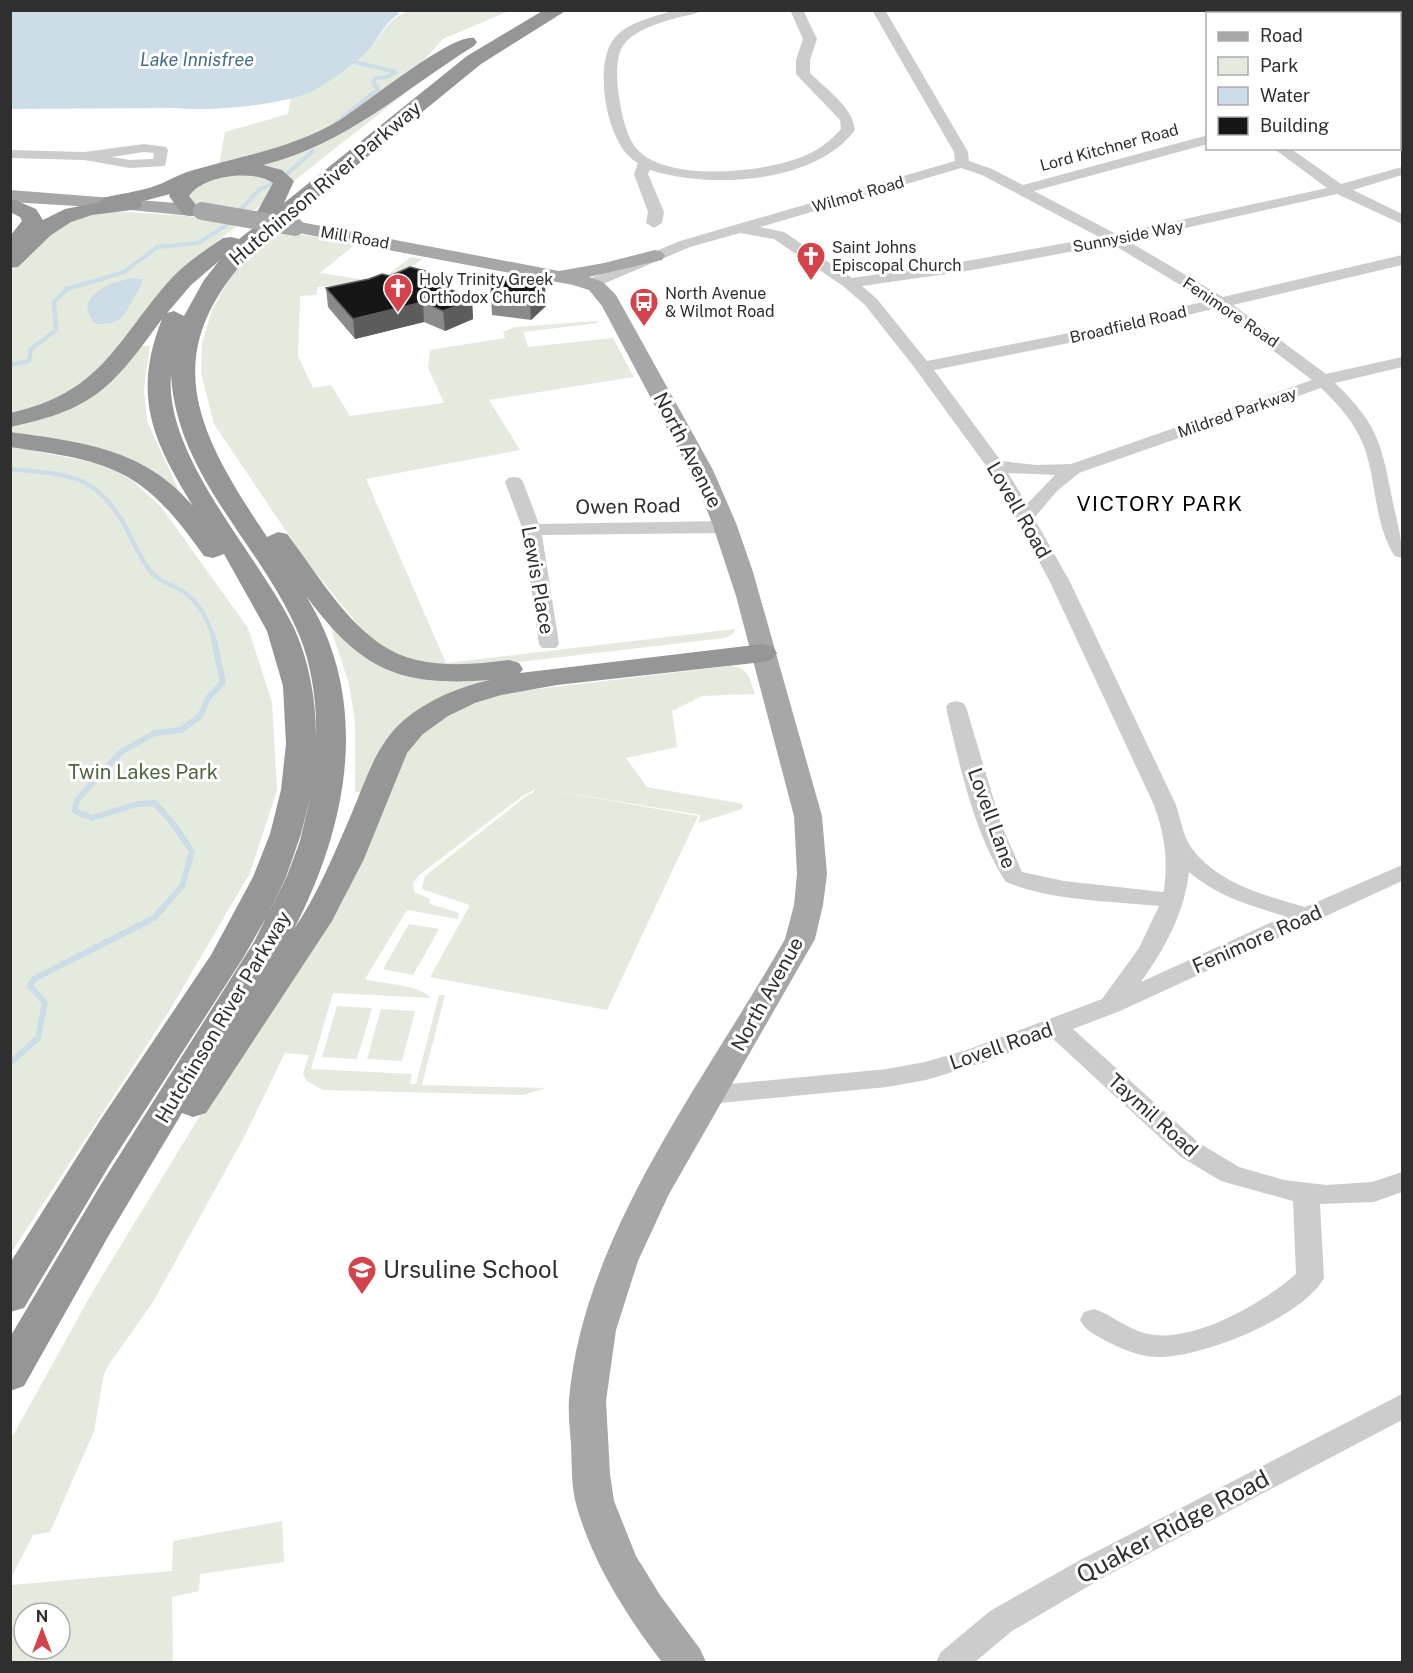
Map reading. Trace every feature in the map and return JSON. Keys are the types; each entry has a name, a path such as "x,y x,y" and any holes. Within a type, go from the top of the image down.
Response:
{"highway":[{"path":"110,202 157,192 195,176 282,153 317,140 347,124 446,55 533,10"},
{"name":"Hutchinson River Parkway","path":"10,1298 60,1212 238,935 279,858 294,810 301,745 299,702 292,663 271,612 178,457 165,426 160,402 160,359 174,317 197,279 231,242 468,53 542,10"},
{"name":"Hutchinson River Parkway","path":"10,1375 76,1254 274,938 306,872 327,800 331,775 331,730 327,688 318,646 297,605 222,484 191,424 182,382 183,355 189,328 200,304 217,278 242,248 264,229 455,74 494,46 558,10"},
{"path":"195,211 179,196 180,191 188,185 218,173 253,168 272,171 284,181 281,192 268,212"},
{"path":"10,204 29,213 33,221 30,229 10,248"},
{"path":"10,262 60,219 92,209 140,204"},
{"path":"10,420 63,406 96,387 119,362 186,277 231,242"},
{"path":"10,439 102,456 129,466 163,488 200,533 292,663"},
{"path":"222,484 276,537 358,639 378,654 410,667 447,673 480,673 762,647"},
{"path":"76,1254 162,1148 208,1085 302,943 348,859 387,763 399,741 408,732 432,713 448,704 499,687 762,647"}],"main road":[{"name":"Mill Road","path":"10,196 140,204 195,211 295,227 590,284"},
{"path":"557,276 604,269 655,256"},
{"path":"615,310 630,282 655,256"},
{"name":"North Avenue","path":"590,284 604,292 615,310 699,463 725,527 806,801 813,847 813,873 807,916 800,939 652,1193 607,1301 594,1346 587,1389 586,1427 596,1505 613,1549 639,1596 686,1662"}],"street":[{"path":"695,10 672,16 622,38 614,48 611,73 615,111 626,147 645,163 677,173 704,176 742,175 794,164 833,148 844,138 848,130 847,120 803,74 803,60 810,39 796,10"},
{"path":"878,10 961,152 962,163"},
{"name":"Lord Kitchner Road","path":"1021,190 1206,140"},
{"path":"1283,150 1339,189 1402,220"},
{"path":"10,154 84,156"},
{"path":"645,163 641,174 659,189"},
{"name":"Fenimore Road","path":"962,163 1021,190 1144,255 1223,303 1325,381 1354,412 1373,447 1386,521 1402,552"},
{"name":"Wilmot Road","path":"590,284 685,244 962,163"},
{"name":"Sunnyside Way","path":"849,283 986,263 1114,240 1237,214 1402,171"},
{"path":"659,189 704,176"},
{"path":"654,223 659,189"},
{"path":"779,235 781,224 788,214"},
{"name":"Lovell Road","path":"709,1095 851,1083 926,1071 976,1056 1111,1005 1156,943 1173,900 1178,873 1177,844 1165,805 1060,582 995,466 871,302 849,283 779,235 739,228"},
{"name":"Broadfield Road","path":"922,367 1079,336 1402,260"},
{"name":"Mildred Parkway","path":"995,466 1036,470 1074,469 1341,375 1402,362"},
{"name":"Mildred Parkway","path":"1025,517 1051,487 1074,469"},
{"name":"Lewis Place","path":"514,482 532,530 549,644"},
{"name":"Owen Road","path":"532,530 725,527"},
{"name":"Lovell Lane","path":"956,707 985,807 1006,867 1014,877 1050,885 1173,900"},
{"name":"Lovell Road","path":"1177,844 1199,869 1213,880 1250,898 1309,916"},
{"name":"Fenimore Road","path":"1111,1005 1402,872"},
{"name":"Taymil Road","path":"1056,1027 1190,1150 1203,1159 1245,1179 1284,1190 1350,1195 1374,1192 1402,1182"},
{"path":"1094,1320 1125,1338 1156,1346 1187,1343 1233,1327 1280,1303 1310,1278 1306,1193"},
{"name":"Quaker Ridge Road","path":"952,1662 1001,1621 1093,1568 1402,1406"}],"green space":[{"path":"411,10 509,11 443,39 420,65 325,133 219,165 225,132 288,114 291,98 330,81 348,69 371,48 394,19"},
{"path":"422,80 290,184 285,172 258,166"},
{"path":"243,171 276,177 273,193 252,213 197,205 187,201 187,190 200,182"},
{"path":"112,211 188,216 238,225 188,264 93,377 74,393 11,415 11,271 60,225 71,218"},
{"path":"270,230 357,243 320,273 374,281 381,280 411,257 423,259 388,281 317,287 317,295 300,296 298,356 313,388 331,385 350,416 444,403 428,368 430,350 505,338 503,332 515,327 596,321 599,323 523,332 528,347 613,338 634,377 489,400 520,450 366,479 446,663 735,629 733,634 725,638 494,665 451,667 421,663 392,654 364,632 306,561 214,424 201,373 202,343 212,310 232,274"},
{"path":"141,346 150,346 144,389 147,421 178,489 174,490 155,473 11,435 10,424 36,419"},
{"name":"Twin Lakes Park","path":"11,446 105,465 133,481 162,508 248,628 272,702 277,790 250,873 171,1008 11,1253"},
{"path":"329,623 349,640 453,680 540,672 462,691 362,792 355,792 355,722 349,684"},
{"path":"730,666 742,669 748,675 755,694 702,696 672,711 677,747 626,758 647,787 738,803 743,805 742,809 698,823 701,815 537,788 698,816 607,1010 430,977 470,905 422,889 425,876 529,794 532,794 535,789 419,875 413,883 414,892 430,899 430,904 459,913 458,919 407,910 365,979 419,990 431,998 333,993 311,1069 412,1074 410,1084 416,1084 439,995 445,995 422,1085 546,1088 523,1095 323,1090 307,1081 303,1074 309,1055 285,1053 244,1137 153,1302 104,1374 94,1431 50,1532 33,1535 11,1578 11,1439 93,1291 198,1119 341,905 377,825 406,752 428,727 459,709 504,693"},
{"path":"409,924 439,929 413,975 383,969"},
{"path":"337,1006 372,1008 357,1059 322,1057"},
{"path":"381,1009 415,1011 402,1061 367,1059"},
{"path":"282,1521 284,1562 200,1574 199,1591 172,1597 173,1662 11,1662 11,1585 172,1571 173,1541"}],"water":[{"name":"Lake Innisfree","path":"398,10 399,14 393,18 369,50 352,65 315,90 286,100 206,109 11,109 11,11"},
{"path":"133,278 143,279 123,316 111,323 96,324 89,314 88,306 91,298 105,287"}],"building":[{"path":"410,267 425,271 446,293 452,290 472,300 443,311 423,302 353,319 326,288 382,274 390,276"},
{"path":"498,276 531,279 545,287 530,300 491,295 492,281"}],"waterway":[{"path":"335,124 378,89 373,82 376,78 387,77 396,72 355,62"},
{"path":"287,174 313,151"},
{"path":"85,284 124,272 157,247 199,243 225,226 260,189 277,182"},
{"path":"10,365 29,361 31,349 56,330 54,302 67,289 90,282"},
{"path":"10,469 64,475 90,486 102,495 114,508 153,574 184,592 201,610 215,642"},
{"path":"10,1063 38,1038 45,1003 30,986 34,979 154,918 182,886 192,852 175,826 155,803 137,804 92,818 75,811 77,800 121,752 155,733 181,730 200,716 209,697 223,682 214,641"}],"place":[{"name":"Saint Johns Episcopal Church","path":"811,282"},
{"name":"Holy Trinity Greek Orthodox Church","path":"398,314"},
{"name":"North Avenue & Wilmot Road","path":"644,328"},
{"name":"Ursuline School","path":"362,1296"}],"district":[{"name":"VICTORY PARK","path":"1160,504"}]}
